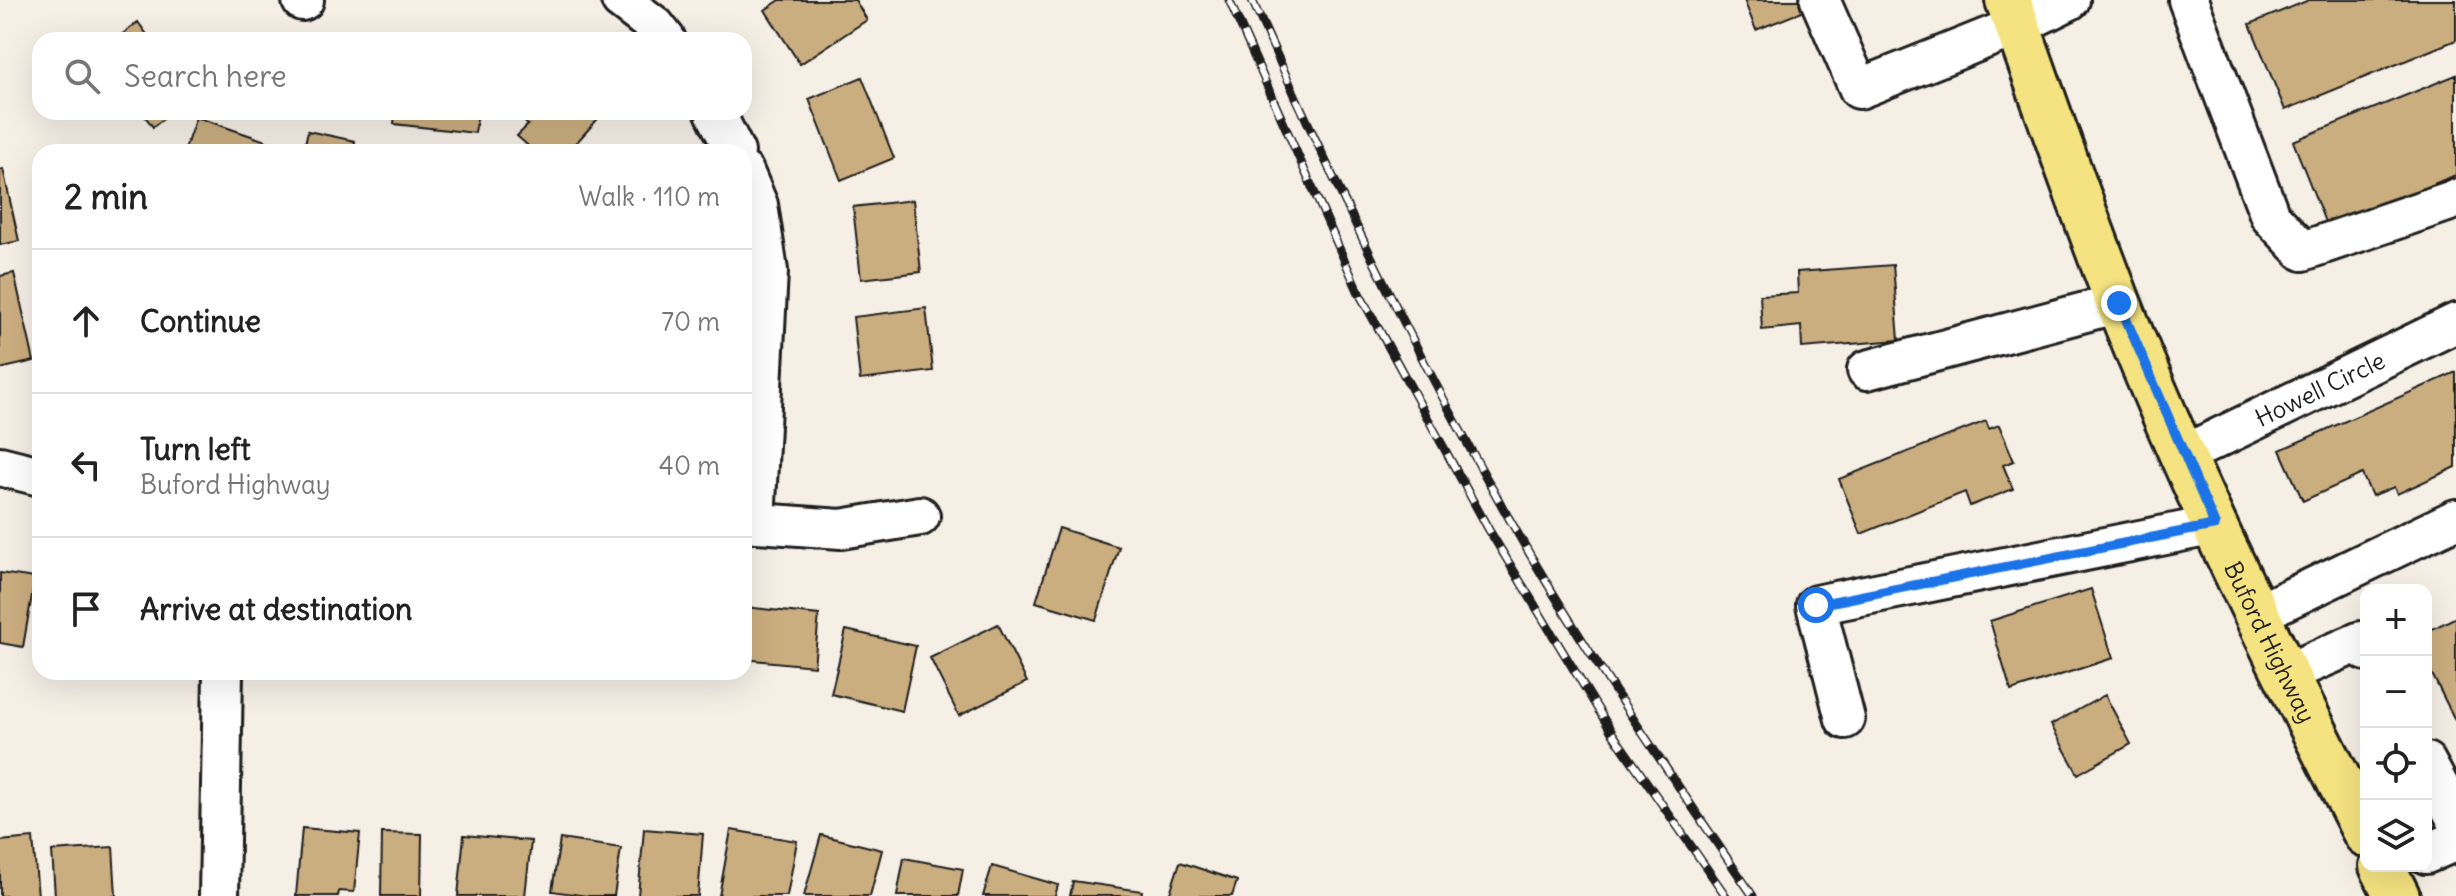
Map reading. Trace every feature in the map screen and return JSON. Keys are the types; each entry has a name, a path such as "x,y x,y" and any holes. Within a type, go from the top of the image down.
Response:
{"main road":[{"name":"Buford Highway","path":"2012,13 2119,303 2183,455 2255,615 2360,817"}],"street":[{"path":"621,0 660,32"},
{"path":"1820,0 1859,89 2012,13 2070,0"},
{"path":"2188,0 2270,216 2303,251 2456,200"},
{"path":"719,120 731,144"},
{"path":"752,191 758,205 768,271 752,494"},
{"path":"1867,370 2119,303"},
{"name":"Howell Circle","path":"2183,455 2456,323"},
{"path":"0,466 32,474"},
{"path":"752,522 841,529 920,516"},
{"path":"2255,615 2456,519"},
{"path":"1845,719 1816,605 2215,525"},
{"path":"2285,674 2360,641"},
{"path":"219,896 223,680"},
{"path":"2432,773 2456,818"},
{"path":"2432,851 2456,841"}],"building":[{"path":"780,0 855,0 867,20 800,64 765,10"},
{"path":"1744,0 1806,0 1809,9 1756,30"},
{"path":"2309,0 2456,0 2456,40 2285,110 2250,24"},
{"path":"138,22 145,32 125,32"},
{"path":"2456,75 2456,175 2327,227 2293,141"},
{"path":"862,77 894,158 841,180 809,99"},
{"path":"148,120 162,120 153,127"},
{"path":"195,120 205,120 266,141 265,144 187,144"},
{"path":"394,120 477,120 475,133 394,124"},
{"path":"523,120 597,120 575,144 526,144 517,136 528,125"},
{"path":"308,131 355,141 354,144 305,144"},
{"path":"3,169 19,241 0,245 0,170"},
{"path":"913,200 921,272 861,279 853,207"},
{"path":"1893,265 1899,340 1802,348 1801,326 1762,330 1760,295 1798,293 1797,272"},
{"path":"14,273 32,361 0,369 0,276"},
{"path":"926,308 933,371 860,380 853,317"},
{"path":"2456,372 2456,467 2397,494 2394,487 2372,496 2362,474 2303,501 2280,450"},
{"path":"1986,421 1989,429 1999,425 2014,461 2003,465 2013,489 1970,506 1965,492 1861,534 1839,479"},
{"path":"1059,528 1119,547 1096,620 1036,602"},
{"path":"0,573 32,578 23,647 0,643"},
{"path":"2091,589 2113,658 2011,691 1990,621"},
{"path":"752,608 819,615 814,666 752,660"},
{"path":"2456,617 2456,722 2432,674 2432,629"},
{"path":"998,624 1027,682 959,716 930,658"},
{"path":"846,630 916,646 902,711 831,694"},
{"path":"2105,695 2131,744 2078,774 2051,725"},
{"path":"302,828 360,833 354,892 339,891 338,896 296,896"},
{"path":"644,829 703,834 698,896 638,896"},
{"path":"731,830 797,841 787,896 719,896"},
{"path":"382,833 422,834 421,896 381,896"},
{"path":"464,835 531,841 525,896 458,896"},
{"path":"821,835 882,850 870,896 804,896"},
{"path":"33,838 38,896 0,896 0,841"},
{"path":"560,839 621,848 614,896 552,891"},
{"path":"113,847 116,896 55,896 52,851"},
{"path":"904,858 963,869 958,896 897,896"},
{"path":"1180,862 1237,881 1232,896 1169,896"},
{"path":"992,866 1058,885 1055,896 983,896"},
{"path":"1073,881 1142,891 1141,896 1070,896"}],"railway":[{"path":"1229,0 1359,293 1489,530 1613,734 1726,896"},
{"path":"1252,0 1375,263 1475,457 1597,664 1753,896"}],"route":[{"path":"1816,605 2215,525 2119,303"}]}
